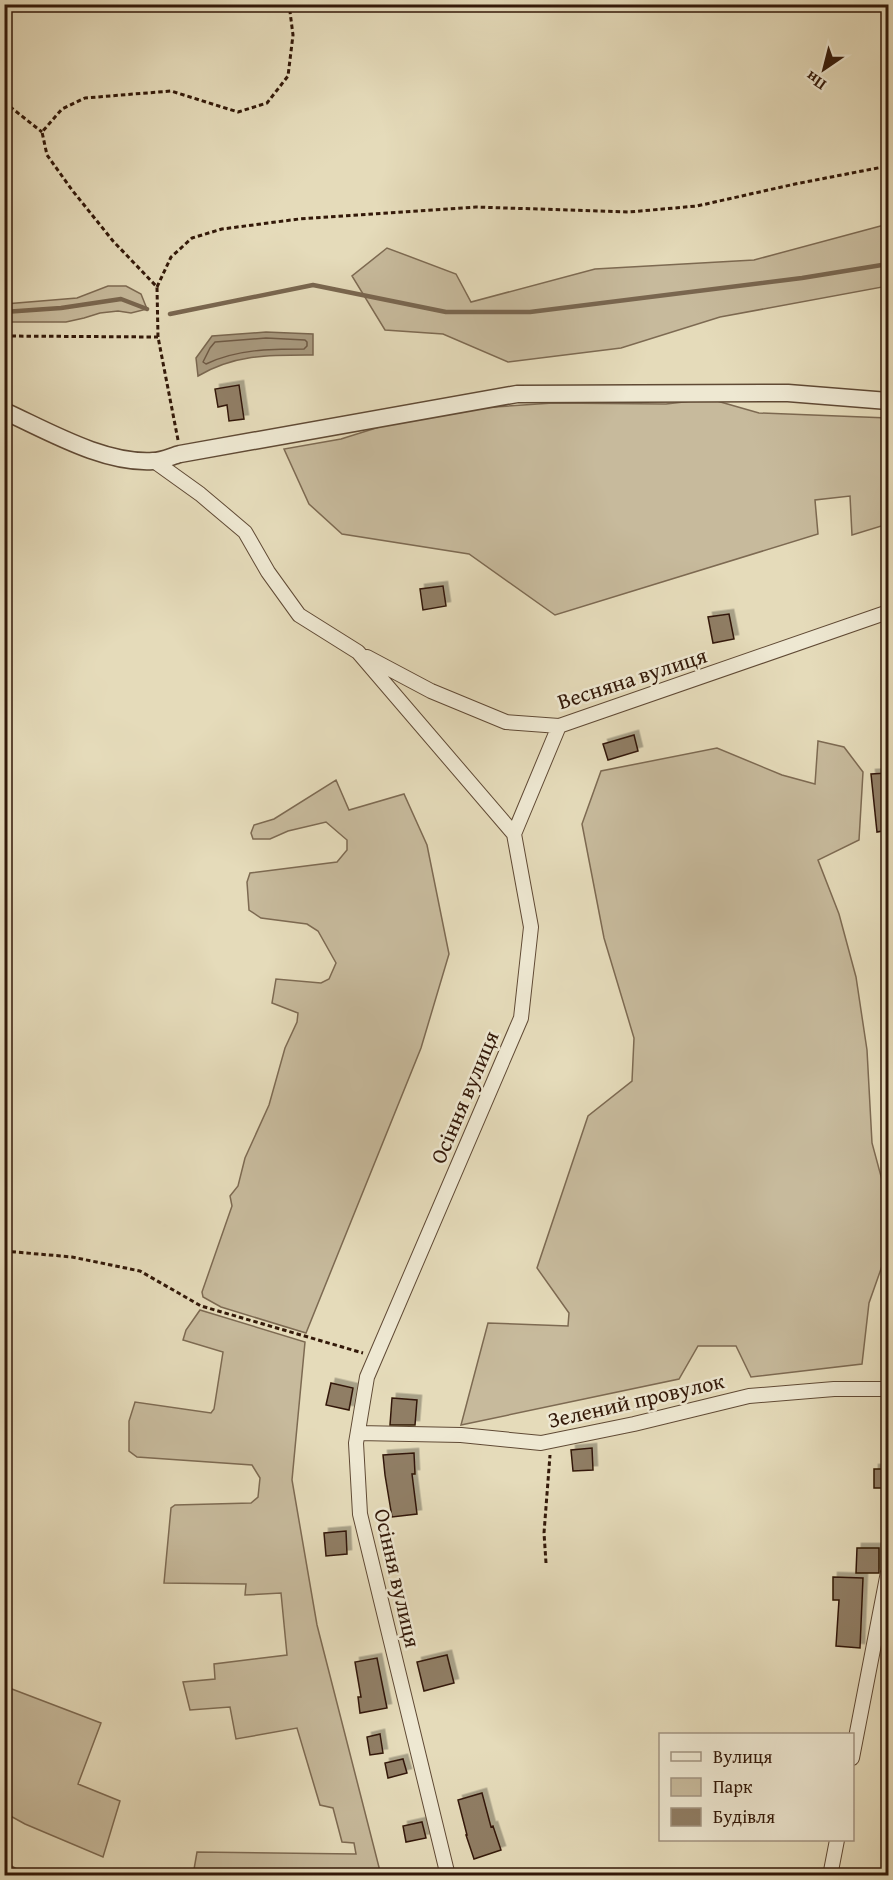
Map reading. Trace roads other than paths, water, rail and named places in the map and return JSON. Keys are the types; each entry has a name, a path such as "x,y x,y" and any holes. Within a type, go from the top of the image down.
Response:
{"street":[{"path":"4,411 95,453 154,461 180,454 517,394 788,393 888,401"},
{"path":"154,461 200,494 245,532 268,572 299,615 358,652 514,834 559,726"},
{"name":"Весняна вулиця","path":"358,652 431,691 506,722 559,726 888,612"},
{"name":"Осіння вулиця","path":"448,1875 360,1514 356,1443 367,1377 521,1018 531,927 514,834"},
{"name":"Зелений провулок","path":"358,1433 461,1436 542,1443 634,1424 749,1396 834,1389 888,1389"},
{"path":"854,1748 888,1572"},
{"path":"830,1875 837,1841"}],"water":[{"path":"266,332 313,334 313,355 254,357 226,363 198,376 196,358 212,336"}],"waterway":[{"path":"170,314 313,285 446,312 530,312 802,278 888,264"},
{"path":"4,312 61,308 121,299 147,309"}]}
